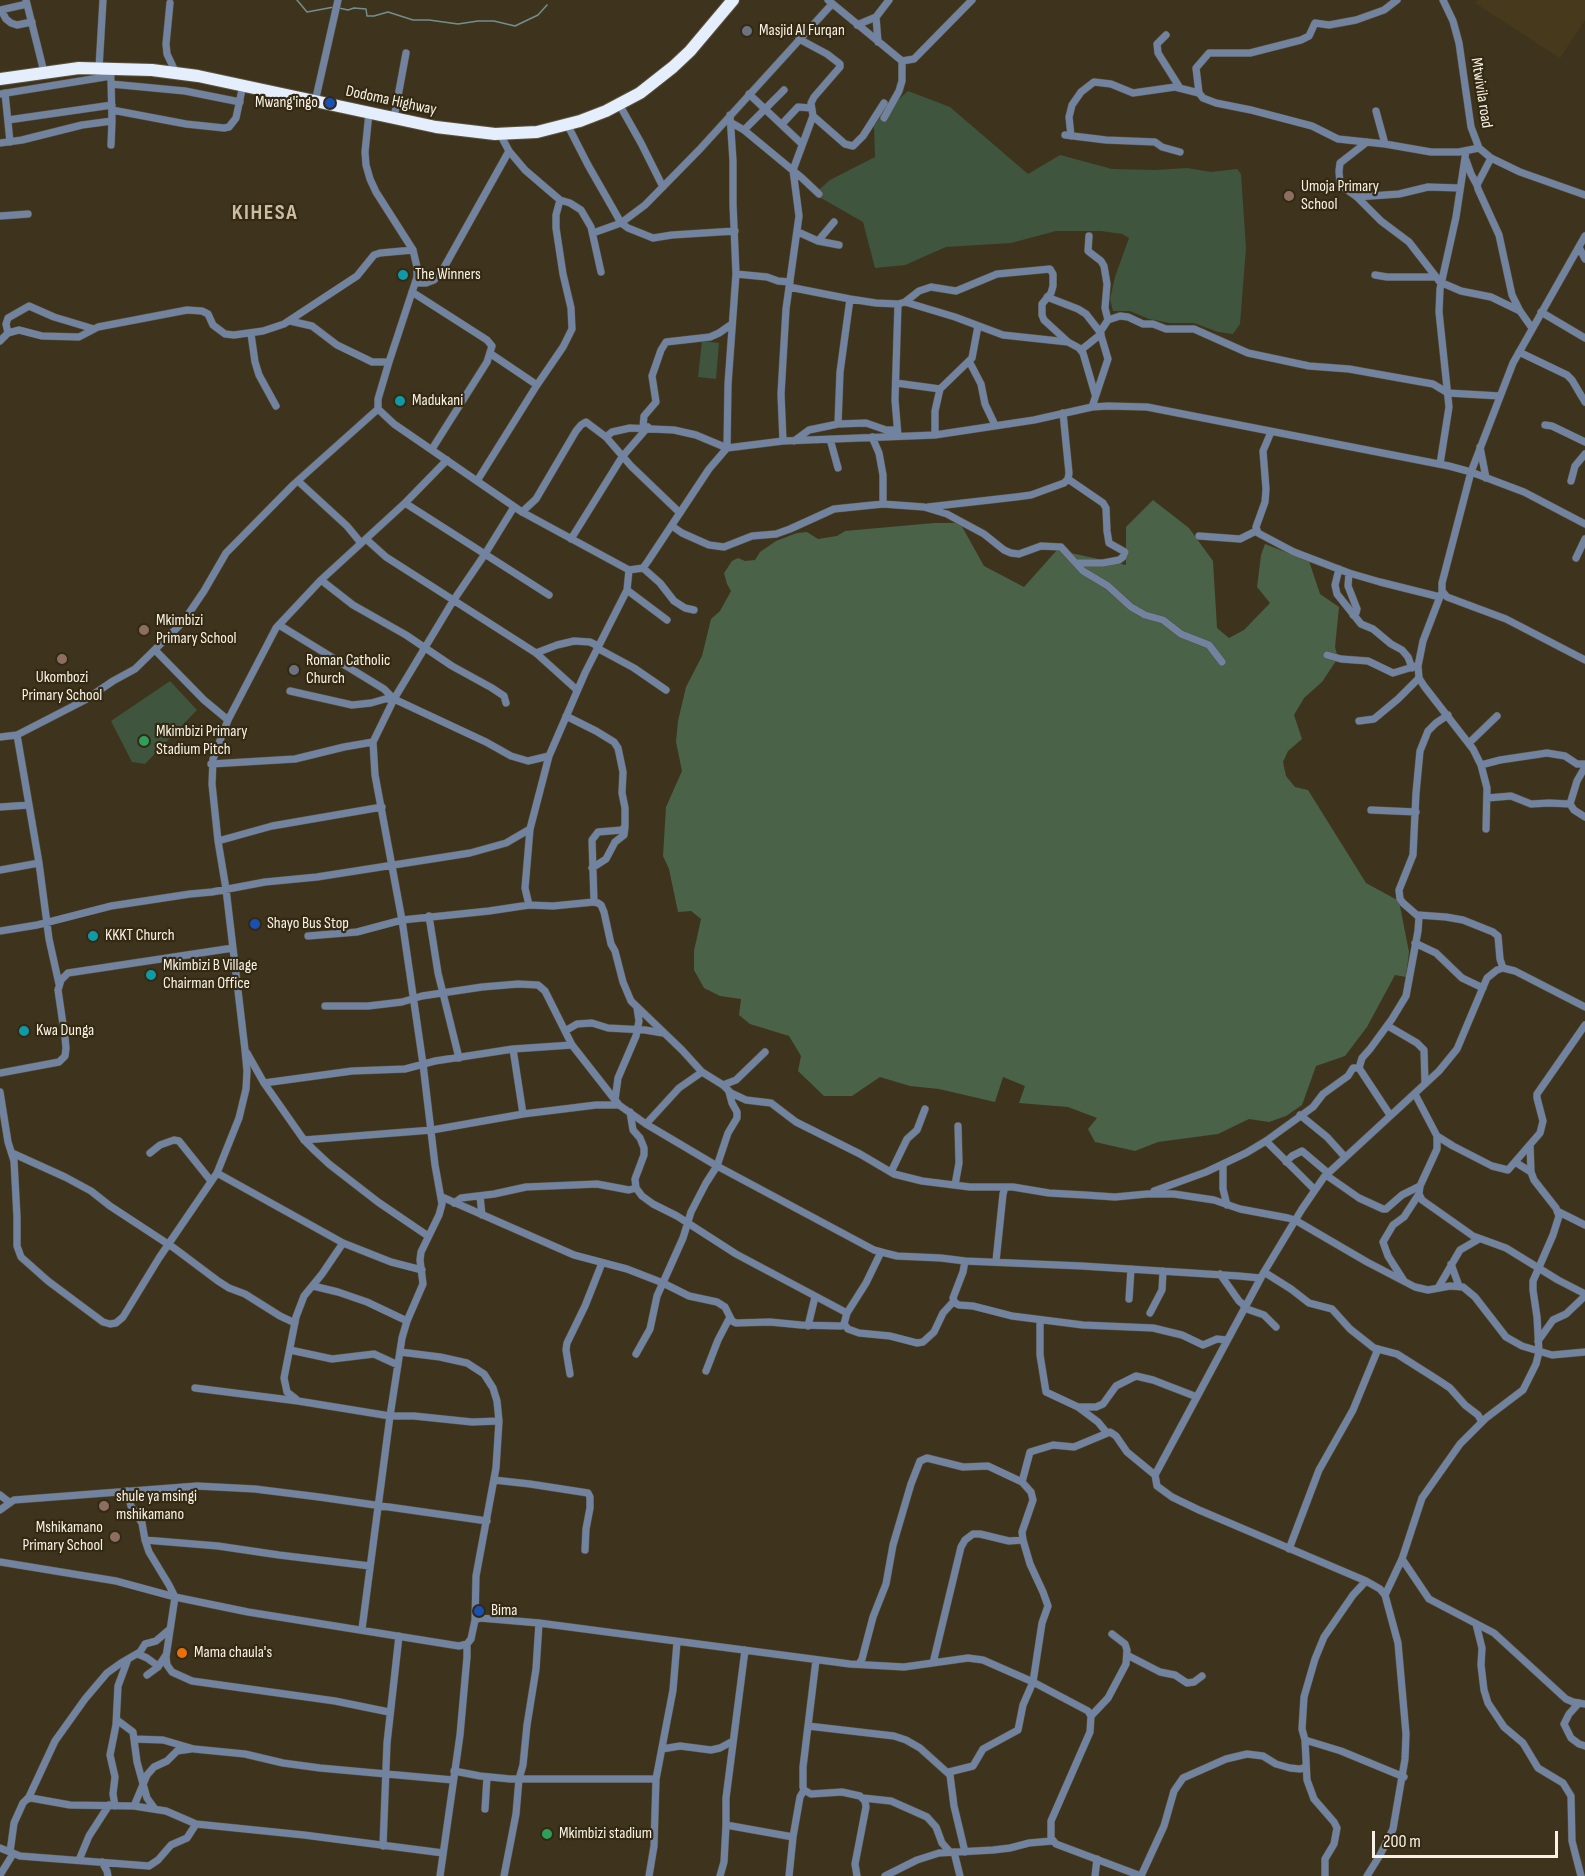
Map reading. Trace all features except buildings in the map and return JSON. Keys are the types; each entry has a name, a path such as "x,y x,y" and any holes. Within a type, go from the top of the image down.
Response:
{"highway":[{"name":"Dodoma Highway","path":"0,79 79,68 108,74 176,73 243,85 436,127 500,134 537,132 606,111 640,93 673,68 711,28 733,0"}],"street":[{"path":"103,0 112,107 111,145"},
{"path":"315,102 338,0"},
{"path":"857,25 876,17 889,0"},
{"path":"593,233 621,223 645,205 730,118 830,2 902,61 914,59 972,0"},
{"path":"1397,0 1384,10 1356,20 1329,25 1315,23 1309,36 1301,40 1250,53 1209,53 1196,68 1199,93 1203,98 1216,103 1312,126 1338,139 1431,152 1466,153 1479,148"},
{"name":"Mtwivila road","path":"1443,0 1453,21 1459,43 1471,127 1479,148 1491,158 1520,172 1585,195"},
{"path":"32,22 16,25 6,19 1,10 26,2 32,22 44,72"},
{"path":"170,3 166,44 167,54 176,73"},
{"path":"876,17 878,42"},
{"path":"1166,34 1160,40 1157,49 1180,88"},
{"path":"783,441 781,394 786,309 799,216 793,170 812,112 814,97 840,67 840,64 827,54 799,39"},
{"path":"394,118 406,53"},
{"path":"884,118 899,91 902,81 902,61"},
{"path":"10,142 3,94 108,74 240,102"},
{"path":"1180,152 1162,147 1155,142 1106,140 1068,135 1072,105 1080,92 1094,82 1111,84 1133,93 1180,88 1199,93"},
{"path":"8,120 84,108 112,107 186,124 224,128 234,123 243,85"},
{"path":"744,130 784,90"},
{"path":"749,94 802,144"},
{"path":"782,124 798,107 812,112 845,144 853,146 863,136 884,103"},
{"path":"619,105 647,153 663,187"},
{"path":"1376,111 1385,144"},
{"path":"369,113 365,152 370,179 413,250 417,267 415,282 378,399 378,409 394,424 514,507 629,570 643,568 709,469 727,448 728,384 736,274 730,118"},
{"path":"730,118 819,194"},
{"path":"0,143 112,121"},
{"path":"567,124 621,223 653,238 735,231"},
{"path":"500,134 509,151 525,170 560,200 581,210 589,221 593,233 601,272"},
{"path":"1367,142 1340,165 1339,183 1409,242 1438,279 1456,290 1491,297 1520,311"},
{"path":"415,282 426,283 434,280 442,271 509,151"},
{"path":"1466,153 1471,174 1499,235 1512,295 1532,328"},
{"path":"1440,464 1449,414 1438,279 1450,246 1466,153"},
{"path":"1477,185 1491,158"},
{"path":"1357,198 1399,194 1428,187 1460,188"},
{"path":"477,481 563,347 572,329 573,320 562,274 556,228 560,200"},
{"path":"0,216 28,214"},
{"path":"818,241 834,222"},
{"path":"798,232 818,241 839,245"},
{"path":"1081,350 1101,333 1108,320 1105,308 1107,284 1104,266 1098,258 1088,252 1089,236"},
{"path":"1415,667 1441,594 1471,472 1500,396 1519,352 1585,237"},
{"path":"1579,247 1585,259"},
{"path":"0,341 8,333 19,330 42,336 73,338 94,329 146,317 194,310 208,314 217,330 225,334 251,334 290,321 357,276 374,255 413,250"},
{"path":"902,303 919,291 931,287 956,291 997,274 1047,268 1053,272 1053,286 1051,293 1042,304 1042,318 1068,342 1081,350 1095,394"},
{"path":"736,274 767,277 850,299 876,303 902,303 1003,335 1068,342"},
{"path":"1375,275 1438,279"},
{"path":"412,292 487,340 492,346 487,362 432,449"},
{"path":"1047,297 1086,314 1101,333 1107,359 1092,407"},
{"path":"838,424 840,372 850,299"},
{"path":"898,433 895,417 896,383 902,303"},
{"path":"8,333 7,320 29,306 54,317 94,329"},
{"path":"1542,312 1585,338"},
{"path":"1108,320 1124,316 1143,324 1153,324 1163,328 1194,328 1248,354 1309,366 1349,369 1433,384 1448,393 1500,396"},
{"path":"290,321 312,326 345,350 372,362 389,362"},
{"path":"571,539 642,427 645,414 656,402 652,376 666,342 710,336 732,324"},
{"path":"935,435 935,411 940,389 969,361 974,352 978,326"},
{"path":"251,334 255,362 276,406"},
{"path":"1519,352 1567,375 1585,402"},
{"path":"491,354 537,385"},
{"path":"969,361 981,384 985,404 995,425"},
{"path":"896,383 940,389"},
{"path":"606,437 618,430 642,427 686,432 727,448 783,441 872,437 898,433 935,435 1034,420 1092,407 1120,405 1146,407 1471,472 1524,492 1585,524"},
{"path":"0,737 17,735 85,700 135,669 190,613 226,553 298,481 378,409"},
{"path":"672,526 709,545 724,547 752,536 776,534 834,509 883,504 924,507 1031,495 1064,483 1068,479 1063,413"},
{"path":"522,512 536,499 581,425 588,423 606,437 622,457 680,513"},
{"path":"794,441 809,430 838,424 866,423 898,433"},
{"path":"1545,425 1585,442"},
{"path":"1199,536 1240,539 1256,531 1266,489 1263,450 1271,432"},
{"path":"872,437 879,453 883,475 883,504"},
{"path":"830,439 838,468"},
{"path":"1480,447 1486,478"},
{"path":"1571,481 1575,466 1585,454"},
{"path":"0,1092 8,1142 12,1153 17,1246 21,1257 48,1281 103,1322 113,1324 120,1320 217,1173 234,1134 246,1089 245,1050 218,841 211,764 228,720 266,645 279,625 321,580 405,503 447,460"},
{"path":"1068,479 1103,503 1106,508 1109,541 1125,552 1119,560 1103,563 1076,563"},
{"path":"298,481 363,541 536,653 577,690"},
{"path":"405,503 549,595"},
{"path":"362,1629 400,1352 407,1321 423,1284 421,1252 441,1210 442,1197 435,1165 402,920 375,775 373,742 394,699 453,601 514,507"},
{"path":"924,507 947,514 984,534 1011,553 1019,554 1041,546 1057,546 1064,549 1092,577 1108,586 1131,607 1163,620 1181,634 1209,645 1222,662"},
{"path":"1256,531 1294,552 1349,573 1380,582 1441,594 1506,619 1585,660"},
{"path":"1576,558 1585,539"},
{"path":"643,568 660,583 674,601 685,608 694,610"},
{"path":"1339,569 1335,590 1353,615 1361,624 1373,629 1402,650 1415,667 1424,686 1469,743 1485,777 1486,829"},
{"path":"529,905 525,888 530,829 549,756 577,690 627,590 629,570"},
{"path":"1349,573 1348,586 1357,609 1353,615"},
{"path":"321,580 353,604 492,688 504,696 506,703"},
{"path":"627,590 667,620"},
{"path":"279,625 384,689 394,699 511,756 528,761 549,756"},
{"path":"536,653 574,641 590,642 666,690"},
{"path":"155,650 204,700 228,720"},
{"path":"1327,655 1341,659 1368,661 1393,672 1415,667"},
{"path":"1359,722 1377,717 1419,678"},
{"path":"290,691 352,705 394,699"},
{"path":"1448,715 1428,731 1421,745 1413,855 1399,890 1400,899 1418,915 1455,918 1493,932 1497,936 1503,968"},
{"path":"566,716 614,742 618,748 623,772 624,835 615,842 606,859 592,868"},
{"path":"1469,743 1497,716"},
{"path":"0,1073 59,1062 65,1056 66,1048 58,994 59,984 17,735"},
{"path":"211,764 295,759 373,742"},
{"path":"1481,765 1547,753 1560,754 1577,764 1585,765 1570,804"},
{"path":"1487,798 1511,796 1531,804 1570,804"},
{"path":"1570,804 1574,810 1585,817"},
{"path":"0,807 29,805"},
{"path":"218,841 272,826 382,807"},
{"path":"1371,810 1416,812"},
{"path":"594,902 591,844 594,834 605,830 622,830 625,827"},
{"path":"0,930 24,928 111,906 470,853 499,846 530,829"},
{"path":"0,870 39,863"},
{"path":"308,936 357,932 402,920 429,916 529,905 553,906 594,902 601,905 611,944 631,1001 702,1072 723,1085 729,1092 737,1112 737,1118 728,1132 717,1166 697,1199 687,1222 683,1238 657,1296 650,1329 636,1354"},
{"path":"1359,1068 1362,1058 1388,1026 1406,996 1418,931 1418,915"},
{"path":"429,916 442,993 459,1058"},
{"path":"1415,943 1436,953 1462,978 1483,988"},
{"path":"59,984 68,973 79,970 233,948"},
{"path":"1367,1876 1393,1829 1404,1777 1406,1734 1400,1660 1396,1632 1385,1595 1380,1589 1366,1581 1172,1497 1157,1486 1155,1475 1262,1275 1315,1190 1327,1174 1439,1071 1457,1049 1487,978 1497,969 1515,971 1585,1007"},
{"path":"325,1006 368,1006 413,1000 442,993 518,984 538,985 545,991 572,1045 617,1102 630,1113 717,1166 874,1250 897,1256 965,1261 1262,1275 1291,1289 1309,1303 1332,1309 1356,1334 1378,1349 1397,1354 1450,1388 1478,1415 1482,1422"},
{"path":"617,1102 618,1078 632,1050 638,1029 637,1008"},
{"path":"565,1031 577,1024 595,1023 608,1028 663,1033"},
{"path":"1437,1136 1502,1170 1508,1170 1542,1129 1543,1121 1538,1094 1585,1025"},
{"path":"1388,1026 1417,1043 1424,1050 1425,1084"},
{"path":"264,1083 352,1071 405,1069 513,1049 572,1045"},
{"path":"513,1049 523,1114"},
{"path":"245,1050 264,1083 304,1140 329,1164 378,1202 428,1236"},
{"path":"723,1085 736,1080 765,1052"},
{"path":"1147,1194 1222,1164 1266,1142 1313,1107 1323,1094 1348,1076 1353,1068 1359,1068"},
{"path":"1359,1068 1390,1115"},
{"path":"646,1124 679,1088 702,1072"},
{"path":"729,1092 746,1100 771,1104 795,1122 903,1177 955,1185 1005,1187 1048,1193 1115,1197 1174,1194 1214,1200 1240,1209 1295,1220 1367,1262 1421,1289 1459,1286 1466,1289 1506,1337 1522,1346 1552,1355 1585,1352"},
{"path":"1405,1282 1388,1256 1383,1242 1393,1225 1404,1217 1437,1149 1437,1136 1415,1094"},
{"path":"304,1140 432,1130 523,1114 617,1102"},
{"path":"891,1172 907,1139 917,1130 925,1109"},
{"path":"630,1113 633,1130 640,1138 645,1151 636,1174 636,1188 647,1201 671,1212 736,1254 815,1297 848,1312"},
{"path":"1300,1115 1327,1137 1345,1157"},
{"path":"955,1185 958,1163 958,1126"},
{"path":"150,1152 160,1145 174,1140 178,1141 211,1181"},
{"path":"1266,1142 1315,1190"},
{"path":"1530,1145 1532,1172 1536,1184 1558,1212 1585,1225"},
{"path":"1286,1162 1302,1151 1327,1174 1359,1198 1383,1209 1402,1195 1419,1190"},
{"path":"12,1153 86,1188 168,1244 203,1272 295,1323"},
{"path":"1515,1162 1532,1172"},
{"path":"1222,1164 1223,1189 1227,1205"},
{"path":"217,1173 343,1243 391,1262 422,1270"},
{"path":"454,1203 459,1199 526,1187 597,1184 629,1190 636,1188"},
{"path":"996,1261 1005,1187"},
{"path":"1419,1190 1425,1203 1479,1239 1506,1248 1585,1295 1566,1314 1553,1320 1538,1341"},
{"path":"480,1196 482,1215"},
{"path":"442,1197 570,1253 627,1269 689,1296 713,1300 729,1311 732,1321 736,1323 770,1322 808,1326 844,1324"},
{"path":"1385,1595 1402,1559 1422,1498 1460,1444 1482,1422 1523,1390 1533,1372 1539,1352 1533,1281 1556,1228 1558,1212"},
{"path":"1438,1288 1460,1250 1479,1239"},
{"path":"298,1401 287,1392 284,1378 295,1323 303,1298 343,1243"},
{"path":"844,1324 848,1312 881,1252"},
{"path":"844,1324 848,1329 859,1333 890,1336 917,1343 923,1341 934,1332 943,1313 954,1301 954,1294 965,1261"},
{"path":"570,1374 566,1353 567,1343 602,1263"},
{"path":"1451,1264 1459,1286"},
{"path":"1129,1299 1131,1269"},
{"path":"1150,1313 1162,1290 1163,1271"},
{"path":"1220,1274 1245,1307 1264,1315 1276,1327"},
{"path":"313,1286 367,1302 407,1321"},
{"path":"808,1326 815,1297"},
{"path":"954,1301 959,1305 1040,1320 1083,1325 1153,1328 1182,1335 1203,1345 1217,1339 1227,1340"},
{"path":"706,1371 730,1317"},
{"path":"1040,1320 1040,1355 1046,1392 1078,1407 1098,1422 1107,1433"},
{"path":"1289,1549 1319,1470 1353,1410 1378,1349"},
{"path":"290,1350 332,1359 374,1354 398,1365"},
{"path":"0,1562 116,1581 175,1597 276,1617 459,1646 467,1644 471,1639 475,1620 476,1576 494,1480 499,1421 497,1401 493,1388 484,1374 467,1363 400,1352"},
{"path":"1078,1407 1096,1407 1103,1404 1116,1386 1136,1376 1168,1385 1197,1397"},
{"path":"195,1388 390,1416 472,1422 499,1421"},
{"path":"1022,1482 1028,1455 1033,1450 1053,1445 1074,1447 1112,1432 1127,1452 1155,1475"},
{"path":"859,1664 886,1584 893,1545 920,1461 927,1458 963,1467 988,1466 1022,1482 1033,1496 1022,1532 1023,1540 1030,1564 1044,1592 1048,1606 1042,1623 1033,1682 1023,1705 1018,1730 983,1749 973,1766 949,1772"},
{"path":"494,1480 588,1493 590,1508 585,1550"},
{"path":"0,1510 14,1500 74,1497 179,1486 207,1486 289,1493 487,1521"},
{"path":"127,1491 131,1506 142,1523 151,1555 175,1597 166,1655 167,1665 172,1672 192,1682 335,1701 389,1712"},
{"path":"0,1495 9,1502"},
{"path":"933,1663 961,1547 965,1540 973,1534 980,1534 1005,1540 1023,1540"},
{"path":"145,1540 218,1546 370,1566"},
{"path":"1402,1559 1427,1596 1494,1633 1566,1699 1582,1704"},
{"path":"158,1593 164,1575"},
{"path":"1325,1876 1325,1860 1334,1844 1337,1828 1335,1822 1318,1805 1310,1792 1302,1729 1304,1697 1319,1646 1353,1595 1366,1581"},
{"path":"475,1620 480,1618 539,1623 859,1664 904,1667 975,1658 1033,1682 1083,1707 1091,1716"},
{"path":"504,1876 523,1765 536,1669 539,1623"},
{"path":"1476,1624 1482,1648 1481,1665 1488,1703 1504,1727 1524,1743 1538,1768 1563,1783 1571,1796 1572,1841 1581,1876"},
{"path":"0,1875 11,1853 14,1823 21,1807 28,1799 56,1741 85,1699 107,1673 138,1654 145,1644 156,1641 170,1629"},
{"path":"1052,1841 1051,1821 1090,1732 1091,1716 1108,1698 1126,1664 1125,1644 1112,1634"},
{"path":"383,1846 389,1712 399,1636"},
{"path":"650,1876 654,1846 656,1779 673,1690 677,1642"},
{"path":"440,1876 460,1735 468,1658 467,1644"},
{"path":"720,1876 724,1862 726,1798 745,1650"},
{"path":"138,1654 158,1666"},
{"path":"147,1675 166,1655"},
{"path":"1127,1655 1160,1672 1175,1674 1187,1683 1194,1682 1202,1676"},
{"path":"79,1860 89,1836 112,1805 115,1777 110,1755 117,1720 118,1686 128,1659"},
{"path":"789,1876 793,1837 800,1797 804,1790 803,1767 816,1660"},
{"path":"1582,1704 1569,1714 1564,1724 1571,1738 1585,1746"},
{"path":"117,1720 133,1732 137,1762 148,1800 155,1809"},
{"path":"808,1726 875,1733 906,1740 920,1748 949,1772 965,1852"},
{"path":"134,1739 164,1740 194,1749"},
{"path":"1305,1740 1341,1751 1404,1777"},
{"path":"662,1749 680,1746 711,1750 733,1741"},
{"path":"134,1806 147,1775 154,1767 167,1761 178,1750 194,1749 245,1754 292,1764 453,1780"},
{"path":"885,1876 926,1857 1052,1841 1071,1851 1141,1876 1164,1826 1174,1791 1183,1778 1247,1754 1263,1756 1276,1764 1290,1768 1306,1767"},
{"path":"454,1771 487,1777 519,1779 656,1779"},
{"path":"484,1809 487,1777"},
{"path":"804,1790 811,1794 842,1792 863,1798 891,1801 927,1817 936,1827 942,1843 952,1852 960,1876"},
{"path":"857,1876 855,1864 866,1807 863,1798"},
{"path":"28,1799 70,1805 134,1806 171,1813 196,1824 443,1853"},
{"path":"0,1848 20,1856 151,1865 171,1845 187,1838 196,1824"},
{"path":"726,1825 793,1837"},
{"path":"1095,1876 1097,1859"},
{"path":"102,1862 108,1876"}],"shaded area":[{"path":"1478,0 1585,0 1585,20 1560,58 1475,3"}],"green space":[{"path":"908,91 950,107 1028,174 1060,155 1112,169 1187,168 1211,172 1237,169 1241,174 1246,248 1240,324 1233,334 1218,332 1194,323 1170,323 1149,319 1130,311 1113,311 1110,299 1129,238 1122,234 1101,231 1056,231 1011,243 946,247 905,265 875,268 863,222 814,194 830,180 875,157 874,126 884,112"},
{"path":"702,341 719,343 716,379 698,377"},
{"path":"1153,500 1189,528 1213,561 1217,628 1229,638 1244,630 1270,603 1257,587 1261,555 1265,544 1309,561 1320,594 1339,607 1335,647 1338,658 1322,682 1304,698 1294,715 1302,739 1288,751 1283,762 1286,776 1295,787 1308,790 1366,883 1399,901 1409,952 1406,977 1395,975 1367,1027 1345,1056 1316,1066 1302,1105 1286,1116 1269,1122 1249,1119 1218,1134 1158,1142 1135,1151 1095,1142 1088,1129 1097,1118 1068,1107 1019,1103 1025,1086 1003,1077 995,1102 939,1089 910,1086 880,1077 852,1096 824,1096 798,1071 801,1056 789,1036 750,1024 739,1015 741,999 720,996 704,988 694,970 694,951 701,919 691,911 678,912 669,869 663,856 666,807 682,771 676,742 678,721 686,687 702,656 711,619 720,611 731,591 724,573 732,561 738,558 745,561 755,560 760,552 776,541 797,533 807,532 818,539 837,536 845,531 934,523 960,523 984,566 1024,587 1057,550 1126,565 1126,527"},
{"name":"Mkimbizi Primary Stadium Pitch","path":"170,681 197,710 145,764 132,762 111,721"}],"waterway":[{"path":"297,0 307,12 334,7"},
{"path":"339,8 366,9 367,16 388,12 413,20 458,24 494,21 515,26 538,15 547,5"}],"place":[{"name":"Masjid Al Furqan","path":"747,31"},
{"name":"Mwang'ingo","path":"330,103"},
{"name":"Umoja Primary School","path":"1289,196"},
{"name":"The Winners","path":"403,275"},
{"name":"Madukani","path":"400,401"},
{"name":"Mkimbizi Primary School","path":"144,630"},
{"name":"Ukombozi Primary School","path":"62,659"},
{"name":"Roman Catholic Church","path":"294,670"},
{"name":"Mkimbizi Primary Stadium Pitch","path":"144,741"},
{"name":"Shayo Bus Stop","path":"255,924"},
{"name":"KKKT Church","path":"93,936"},
{"name":"Mkimbizi B Village Chairman Office","path":"151,975"},
{"name":"Kwa Dunga","path":"24,1031"},
{"name":"shule ya msingi mshikamano","path":"104,1506"},
{"name":"Mshikamano Primary School","path":"115,1537"},
{"name":"Bima","path":"479,1611"},
{"name":"Mama chaula's","path":"182,1653"},
{"name":"Mkimbizi stadium","path":"547,1834"}],"district":[{"name":"KIHESA","path":"265,213"}]}
